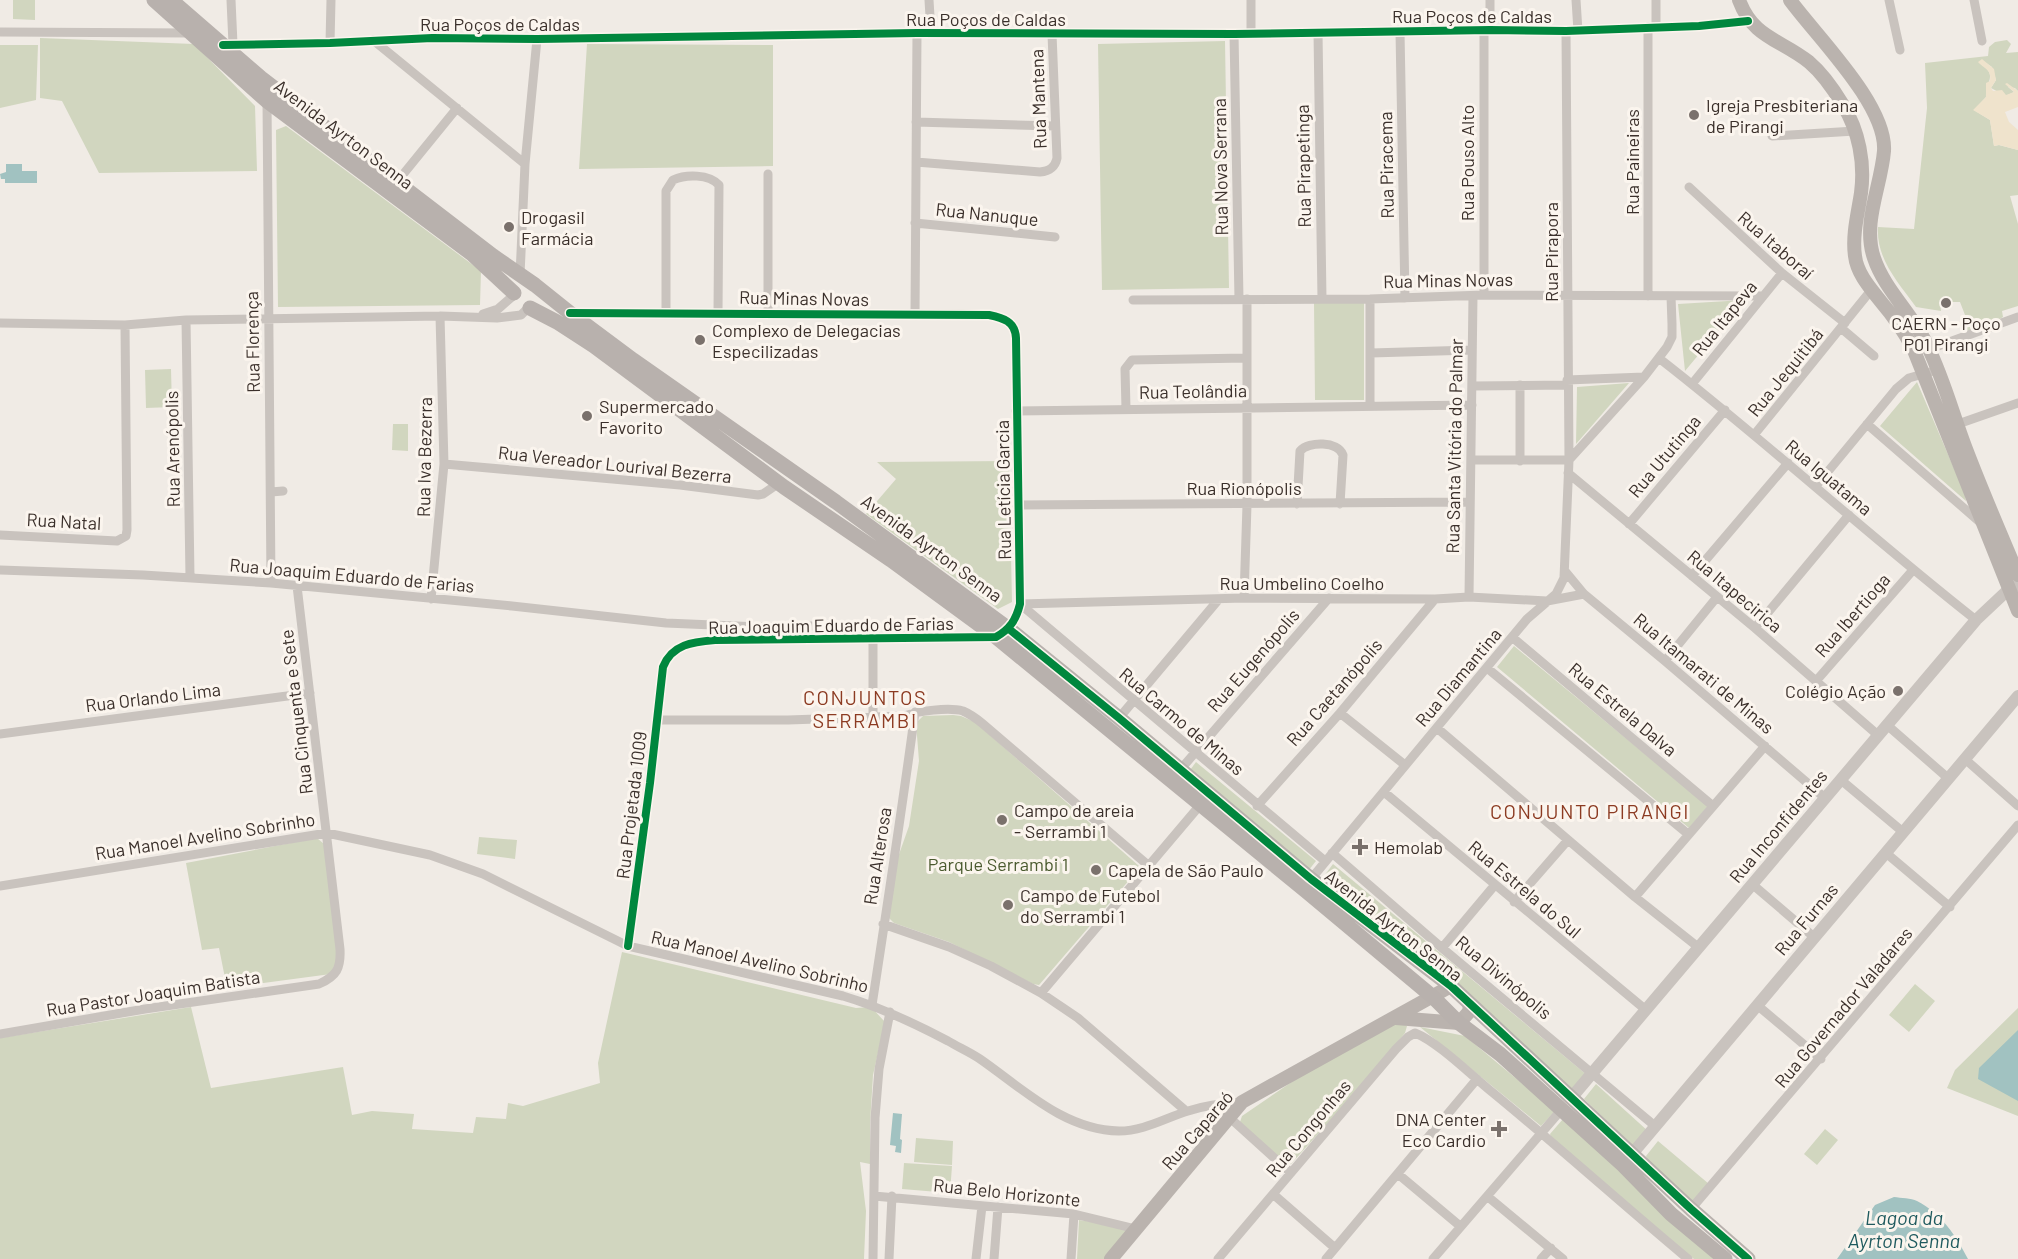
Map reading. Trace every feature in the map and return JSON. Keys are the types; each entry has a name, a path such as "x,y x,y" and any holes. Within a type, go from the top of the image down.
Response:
{"main road":[{"name":"Avenida Ayrton Senna","path":"154,0 267,101 472,254 514,294"},
{"name":"Avenida Ayrton Senna","path":"171,0 228,44 261,78 396,183 570,313 597,341 779,483 1003,633"},
{"path":"1739,0 1749,21 1759,30 1794,51 1816,69 1845,107 1855,131 1862,158 1861,192 1854,242 1858,268 1907,338 1982,523 2013,587 2018,611"},
{"path":"1790,0 1859,87 1881,126 1884,149 1869,234 1874,260 1892,292 1930,349 2018,575"},
{"path":"1861,192 1876,195"},
{"path":"530,282 540,299 530,311 520,306 514,294 520,284 530,282"},
{"name":"Avenida Ayrton Senna","path":"530,311 597,341 836,502 1090,703 1201,804 1433,997 1459,1023 1567,1103"},
{"name":"Avenida Ayrton Senna","path":"1090,703 1119,718 1311,879 1451,986 1567,1103 1628,1159 1691,1209 1748,1259"},
{"name":"Rua Caparaó","path":"1111,1259 1242,1102 1451,986"},
{"path":"1396,1018 1459,1023 1469,1012 1470,1004"},
{"name":"Avenida Ayrton Senna","path":"1628,1159 1671,1214 1725,1259"}],"street":[{"path":"228,44 231,0"},
{"path":"330,0 330,43"},
{"path":"927,0 929,33"},
{"path":"1251,0 1251,34"},
{"name":"Rua Pouso Alto","path":"1484,296 1487,30 1490,0"},
{"path":"1576,0 1578,30"},
{"name":"Rua Paineiras","path":"1648,296 1652,27 1656,0"},
{"path":"1889,0 1900,50"},
{"path":"1974,0 1982,41"},
{"name":"Rua Poços de Caldas","path":"228,44 330,43 432,38 537,39 917,33 1251,34 1566,31 1749,21"},
{"name":"Rua Pirapora","path":"1566,31 1568,473"},
{"path":"0,32 190,33"},
{"name":"Rua Piracema","path":"1400,32 1405,298"},
{"path":"915,315 917,33"},
{"name":"Rua Pirapetinga","path":"1318,33 1322,299"},
{"name":"Rua Mantena","path":"916,162 1046,171 1054,166 1056,162 1052,34"},
{"name":"Rua Nova Serrana","path":"1234,34 1247,407 1244,598"},
{"path":"530,282 525,164 537,39"},
{"path":"373,40 525,164"},
{"name":"Rua Florença","path":"267,101 270,583"},
{"path":"396,183 457,108"},
{"path":"915,122 1055,126"},
{"path":"1772,136 1855,131"},
{"path":"768,174 768,313"},
{"path":"666,313 666,190 670,182 685,177 709,178 719,185 718,313"},
{"name":"Rua Itaboraí","path":"1689,187 1843,326"},
{"name":"Rua Nanuque","path":"915,223 1054,237"},
{"name":"Rua Itapeva","path":"1692,384 1782,273"},
{"name":"Rua Jequitibá","path":"1754,435 1872,290"},
{"path":"469,317 495,311 514,294"},
{"name":"Rua Minas Novas","path":"1133,300 1568,295 1763,296"},
{"name":"Rua Santa Vitória do Palmar","path":"1469,597 1473,296"},
{"path":"1472,460 1569,460 1660,359 1672,337 1671,296"},
{"path":"1370,298 1370,406"},
{"path":"0,323 125,325 186,320 268,318 440,316 497,318 530,311"},
{"name":"Rua Minas Novas","path":"570,313 989,315 1004,318 1011,323 1017,347"},
{"path":"597,341 602,314"},
{"path":"962,314 962,324"},
{"name":"Rua Iva Bezerra","path":"431,599 438,485 444,464 440,316"},
{"path":"1930,349 2018,317"},
{"name":"Rua Arenópolis","path":"186,320 190,577"},
{"name":"Rua Natal","path":"0,535 117,541 126,536 125,325"},
{"name":"Rua Jequitibá","path":"1843,326 1874,356"},
{"name":"Rua Letícia Garcia","path":"1003,633 1015,619 1020,604 1016,411 1021,389 1017,347"},
{"path":"1371,353 1472,350"},
{"path":"1126,409 1125,369 1132,360 1246,358"},
{"name":"Rua Iguatama","path":"1660,359 1725,410 1913,570 1976,620"},
{"path":"1816,486 1896,389 1909,378 1937,370"},
{"path":"1473,386 1644,377"},
{"path":"1520,385 1520,461"},
{"path":"1958,424 2018,403"},
{"name":"Rua Teolândia","path":"1016,411 1472,405"},
{"name":"Rua Ututinga","path":"1629,524 1725,410"},
{"path":"1867,424 1982,523"},
{"path":"1297,504 1298,456 1303,448 1334,445 1341,451 1340,504"},
{"path":"1692,576 1788,463"},
{"name":"Rua Vereador Lourival Bezerra","path":"444,464 680,485 758,495 764,494 779,483"},
{"name":"Rua Itapecirica","path":"1568,473 1755,628 1879,736"},
{"name":"Rua Diamantina","path":"1311,879 1527,619 1560,589 1565,571 1568,473"},
{"path":"271,492 283,491"},
{"name":"Rua Rionópolis","path":"1018,504 1247,505 1470,502"},
{"path":"1755,628 1849,515"},
{"name":"Rua Joaquim Eduardo de Farias","path":"0,570 190,577 270,583 666,623 760,627 852,625 866,628 871,632 873,639"},
{"name":"Rua Ibertioga","path":"1816,681 1913,570"},
{"name":"Rua Itamarati de Minas","path":"1565,571 1584,594 1825,798"},
{"name":"Rua Cinquenta e Sete","path":"297,586 340,962 336,975 319,984 311,985"},
{"name":"Rua Inconfidentes","path":"1567,1103 1976,620 2013,587"},
{"name":"Rua Umbelino Coelho","path":"1020,604 1244,598 1435,599 1469,597 1547,601 1584,594"},
{"path":"1665,661 1717,597"},
{"name":"Rua Eugenópolis","path":"1180,770 1329,598"},
{"path":"1119,718 1219,599"},
{"name":"Rua Caetanópolis","path":"1257,806 1340,713 1435,599"},
{"name":"Rua Carmo de Minas","path":"1020,604 1194,753 1325,861"},
{"name":"Rua Joaquim Eduardo de Farias","path":"663,667 665,660 677,648 696,642 873,639 1003,633"},
{"name":"Rua Estrela Dalva","path":"1512,637 1713,806"},
{"path":"873,639 873,717"},
{"name":"Rua Projetada 1009","path":"628,946 663,667"},
{"path":"1487,668 1688,834"},
{"name":"Rua Orlando Lima","path":"0,734 310,693"},
{"name":"Rua Furnas","path":"1628,1159 2018,696"},
{"path":"658,720 788,720 904,716 915,712 958,710 976,719 1149,866"},
{"name":"Rua Alterosa","path":"872,1005 883,924 897,849 915,712"},
{"path":"1340,713 1405,765"},
{"path":"1887,725 1949,779"},
{"path":"1437,728 1635,897 1698,947"},
{"path":"1635,897 1765,746"},
{"path":"1966,760 2018,806"},
{"path":"1841,780 1903,832"},
{"name":"Rua Estrela do Sul","path":"1384,792 1494,886 1646,1010"},
{"path":"1041,993 1201,804"},
{"name":"Rua Governador Valadares","path":"1691,1209 2018,825"},
{"name":"Rua Manoel Avelino Sobrinho","path":"0,886 82,868 327,833 430,855 483,874 628,946 843,996 872,1005 979,1058 1038,1101 1074,1121 1096,1129 1121,1131 1151,1126 1186,1111 1209,1105 1242,1102"},
{"path":"1514,902 1568,840"},
{"name":"Rua Divinópolis","path":"1332,853 1655,1126"},
{"path":"1886,853 1950,907"},
{"path":"1752,884 1814,937"},
{"path":"1442,948 1494,886"},
{"path":"883,924 949,947 1041,993 1078,1018 1186,1111"},
{"name":"Rua Pastor Joaquim Batista","path":"0,1034 145,1005 311,985"},
{"path":"1757,1005 1821,1059"},
{"path":"873,1259 875,1118 879,1069 890,1012"},
{"name":"Rua Congonhas","path":"1218,1259 1407,1037 1415,1033 1429,1041 1477,1079"},
{"path":"1326,1259 1477,1079 1688,1259"},
{"path":"1433,1259 1567,1103"},
{"path":"1230,1118 1291,1173"},
{"path":"1398,1174 1461,1226"},
{"path":"1273,1194 1335,1248"},
{"name":"Rua Belo Horizonte","path":"874,1196 1074,1214 1136,1229"},
{"path":"888,1259 892,1196"},
{"path":"1487,1196 1563,1259"},
{"path":"976,1259 982,1206"},
{"path":"994,1259 998,1207"},
{"path":"1071,1259 1074,1214"},
{"path":"1541,1259 1551,1248"}],"green space":[{"path":"13,0 35,0 35,20 13,19"},
{"path":"40,38 194,44 255,106 257,171 99,173 62,101 40,98"},
{"path":"2007,40 2011,44 2006,53 2018,52 2018,91 2008,87 2014,92 2006,96 1991,88 1996,80 1992,67 1986,63 1982,65 1990,76 1986,97 1974,110 1990,120 1994,146 1999,145 2018,150 2018,195 2010,196 2018,224 2018,306 2002,311 2003,317 1991,324 1979,324 1977,329 1967,331 1959,324 1965,315 1960,302 1952,302 1949,299 1940,303 1941,311 1916,307 1884,260 1878,239 1878,227 1914,229 1927,108 1925,63 1988,56 1989,47 1995,42"},
{"path":"1225,41 1229,288 1102,290 1098,44"},
{"path":"587,44 773,45 773,166 579,169"},
{"path":"0,45 38,45 36,100 0,108"},
{"path":"286,126 481,271 480,305 278,307 276,130"},
{"path":"1744,300 1685,371 1678,304"},
{"path":"1364,302 1364,400 1315,400 1314,303"},
{"path":"171,369 172,407 146,408 145,370"},
{"path":"1917,382 1965,494 1966,501 1880,426"},
{"path":"1629,383 1576,444 1577,387"},
{"path":"393,424 408,424 408,451 392,450"},
{"path":"1009,461 1012,602 998,609 866,514 896,479 877,462"},
{"path":"1514,646 1708,806 1689,828 1497,667"},
{"name":"Parque Serrambi 1","path":"953,715 975,722 1139,866 1039,985 949,942 894,923 889,918 897,860 909,826 919,761 916,723 923,716"},
{"path":"1196,762 1316,861 1308,871 1187,774"},
{"path":"479,837 517,840 515,859 477,854"},
{"path":"317,838 324,844 339,960 331,974 227,988 219,948 202,950 186,863"},
{"path":"1333,864 1587,1075 1571,1093 1423,952 1403,941 1321,880"},
{"path":"622,952 856,1008 871,1007 885,1022 873,1075 870,1164 860,1162 866,1211 864,1259 0,1259 0,1038 191,1007 211,1088 343,1067 352,1115 372,1111 414,1114 412,1129 473,1133 476,1117 506,1119 508,1103 523,1106 600,1083 598,1063"},
{"path":"1915,984 1935,1001 1909,1032 1889,1015"},
{"path":"2018,1008 2018,1116 1947,1088 1955,1070"},
{"path":"1399,1022 1407,1026 1405,1033 1365,1082 1291,1164 1285,1162 1239,1125 1242,1116 1302,1075"},
{"path":"1420,1027 1465,1036 1555,1111 1541,1126"},
{"path":"1596,1084 1649,1132 1635,1148 1584,1099"},
{"path":"1563,1119 1719,1259 1694,1259 1597,1180 1551,1137 1550,1134"},
{"path":"1825,1129 1838,1140 1817,1165 1804,1154"},
{"path":"916,1138 953,1141 952,1165 914,1162"},
{"path":"1658,1141 1709,1184 1696,1204 1648,1161 1646,1156"},
{"path":"904,1163 952,1166 950,1193 902,1189"},
{"path":"1079,1220 1132,1228 1107,1259 1077,1259"}],"sand":[{"path":"1982,59 1994,69 1996,80 1991,88 1993,91 2002,90 2006,95 2014,92 2005,84 2007,83 2018,91 2018,107 2005,112 2009,122 2018,130 2018,150 1999,145 1994,146 1990,120 1973,110 1986,97 1986,83 1990,81 1989,72 1978,62"}],"water":[{"path":"6,164 22,164 22,171 37,171 37,183 5,183 5,179 1,179 0,174 6,172"},
{"path":"2018,1030 2018,1101 1978,1079 1979,1068"},
{"path":"893,1113 902,1114 901,1153 895,1152 896,1146 890,1145"},
{"name":"Lagoa da Ayrton Senna","path":"1894,1197 1915,1200 1934,1212 1953,1234 1968,1259 1837,1259 1875,1205"}],"cycle path":[{"path":"223,45 432,38 537,39 917,33 1234,34 1566,31 1699,26 1748,21"},
{"path":"570,313 989,315 1011,324 1016,338 1020,604 1012,624 996,637 715,640 691,643 672,653 663,667 628,946"},
{"path":"1009,629 1311,879 1451,986 1748,1259"}],"place":[{"name":"Igreja Presbiteriana de Pirangi","path":"1694,115"},
{"name":"Drogasil Farmácia","path":"509,227"},
{"name":"CAERN - Poço P01 Pirangi","path":"1946,303"},
{"name":"Complexo de Delegacias Especilizadas","path":"700,340"},
{"name":"Supermercado Favorito","path":"587,416"},
{"name":"Colégio Ação","path":"1898,691"},
{"name":"Campo de areia - Serrambi 1","path":"1002,820"},
{"name":"Hemolab","path":"1360,847"},
{"name":"Capela de São Paulo","path":"1096,870"},
{"name":"Campo de Futebol do Serrambi 1","path":"1008,905"},
{"name":"DNA Center Eco Cardio","path":"1499,1129"}],"district":[{"name":"CONJUNTOS SERRAMBI","path":"865,708"},
{"name":"CONJUNTO PIRANGI","path":"1590,811"}]}
